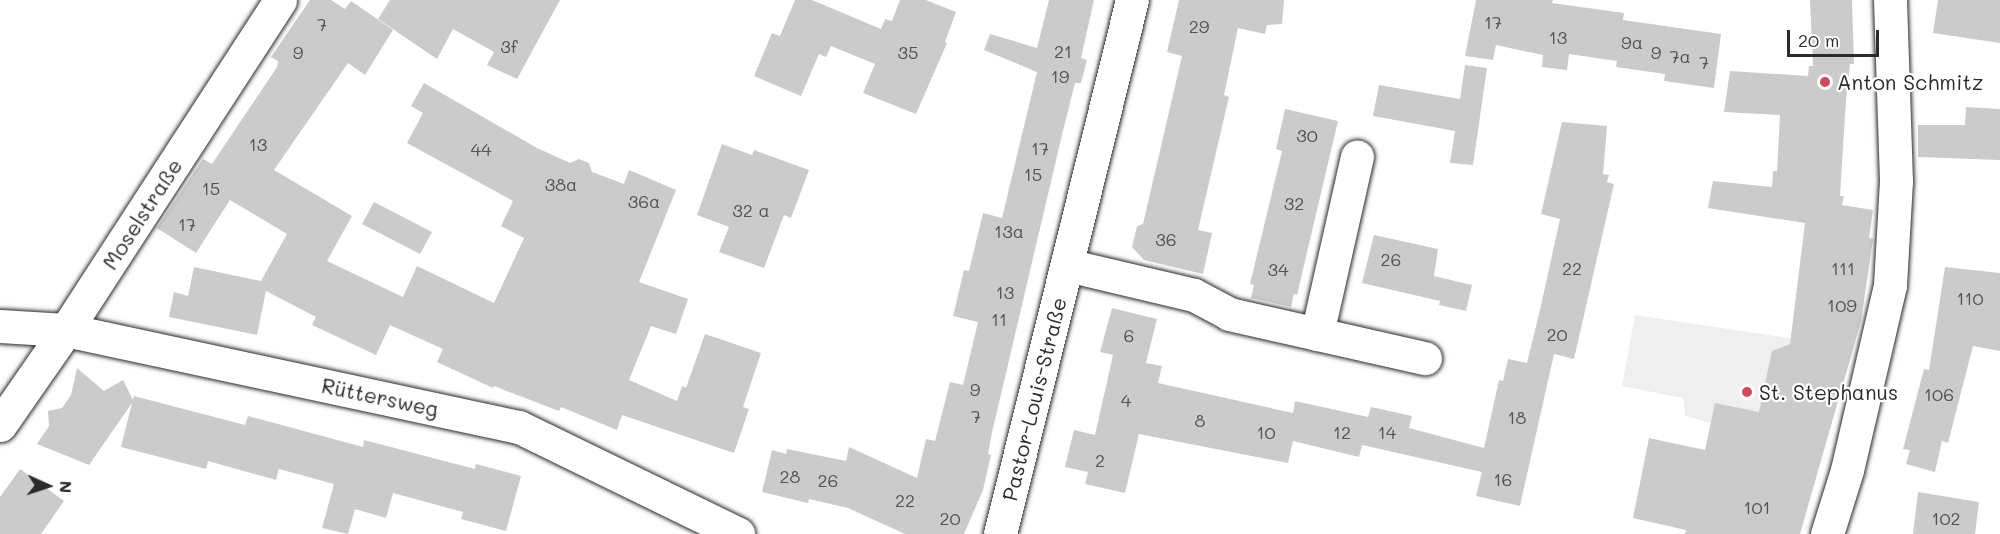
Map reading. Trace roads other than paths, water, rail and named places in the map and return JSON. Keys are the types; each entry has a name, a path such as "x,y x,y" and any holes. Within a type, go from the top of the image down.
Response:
{"street":[{"name":"Moselstraße","path":"0,425 66,330 280,0"},
{"name":"Pastor-Louis-Straße","path":"1000,534 1132,0"},
{"path":"1827,534 1847,470 1890,285 1896,181 1890,0"},
{"path":"1317,334 1357,156"},
{"path":"1067,265 1194,295 1229,314 1425,358"},
{"name":"Rüttersweg","path":"0,326 66,330 519,427 738,534"}],"place":[{"name":"Anton Schmitz","path":"1825,82"},
{"name":"St. Stephanus","path":"1747,392"}]}
